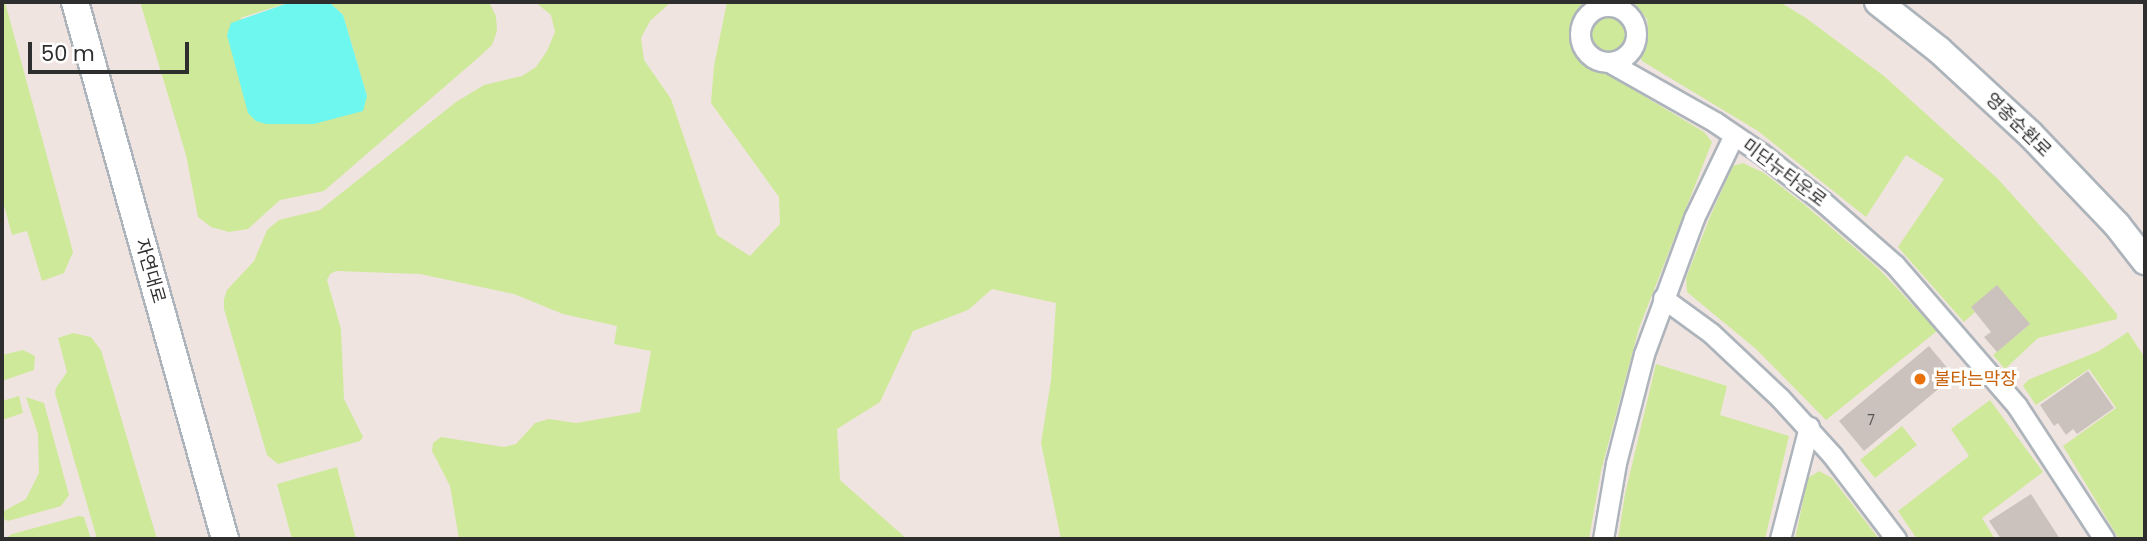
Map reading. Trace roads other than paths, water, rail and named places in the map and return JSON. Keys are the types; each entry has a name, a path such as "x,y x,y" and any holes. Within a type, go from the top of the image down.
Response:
{"main road":[{"name":"자연대로","path":"75,2 225,539"},
{"name":"영종순환로","path":"1878,2 1939,50 2030,134 2117,225 2145,261"}],"street":[{"path":"1609,62 1734,135"},
{"name":"미단뉴타운로","path":"1603,539 1633,393 1663,298 1694,218 1734,135 1840,216 1920,293 2017,406 2104,539"},
{"path":"1663,298 1710,333 1809,427 1896,539"},
{"path":"1780,539 1809,427"}],"water":[{"path":"291,2 329,2 343,15 367,96 363,111 314,124 266,124 256,121 248,113 227,35 231,23"}],"place":[{"name":"불타는막장","path":"1920,379"}]}
